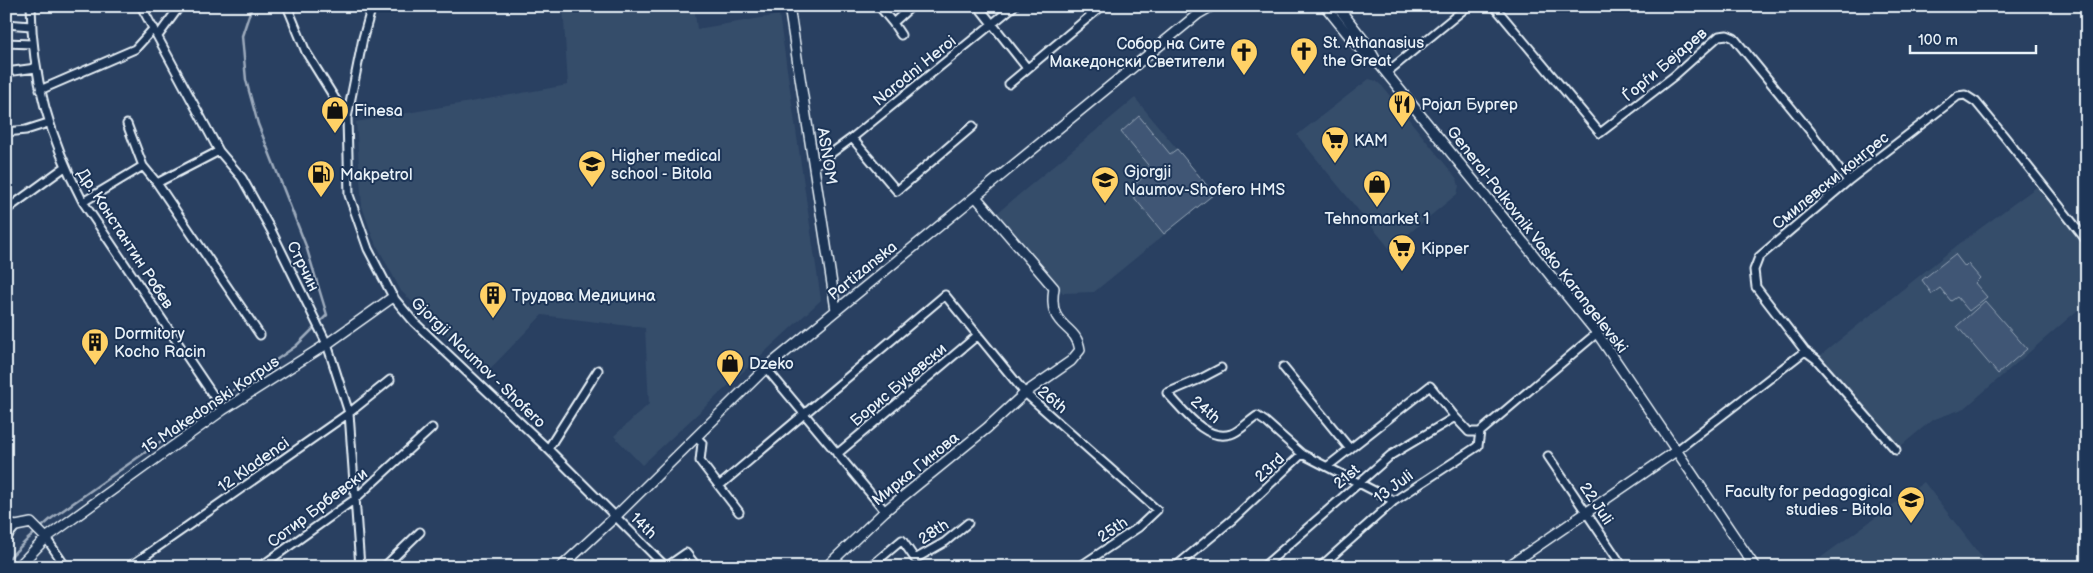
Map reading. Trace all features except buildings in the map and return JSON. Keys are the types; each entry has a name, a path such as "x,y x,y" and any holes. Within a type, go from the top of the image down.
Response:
{"street":[{"name":"Др. Константин Робев","path":"32,6 32,44 40,90 48,123 65,167 83,202 224,410"},
{"name":"Стрчин","path":"141,6 219,151 242,178 272,230 327,344 350,413 360,567"},
{"path":"158,36 180,6"},
{"path":"287,6 306,52 347,118"},
{"name":"Gjorgji Naumov - Shofero","path":"372,6 363,38 347,118 349,194 368,249 393,297 414,322 548,449 615,517"},
{"name":"ASNOM","path":"789,6 836,310"},
{"path":"879,6 901,34"},
{"path":"892,23 912,6"},
{"path":"978,6 1027,68"},
{"name":"Narodni Heroi","path":"814,166 852,138 1014,6"},
{"path":"1008,84 1102,6"},
{"name":"Partizanska","path":"561,567 615,517 766,368 1198,14 1205,6"},
{"name":"Partizanska","path":"1198,14 1212,6"},
{"name":"General-Polkovnik Vasko Karangelevski","path":"1326,6 1359,48 1375,59"},
{"name":"General-Polkovnik Vasko Karangelevski","path":"1337,6 1386,73 1597,334 1756,567"},
{"path":"1386,73 1468,6"},
{"name":"Ѓорѓи Бејарев","path":"1494,6 1600,133 1674,76 1719,36 1727,35 1734,38 1811,132 1848,181"},
{"path":"6,24 32,26"},
{"path":"40,90 135,49 154,28"},
{"path":"6,42 32,44"},
{"path":"6,72 36,68"},
{"name":"Смилевски конгрес","path":"1896,450 1816,359 1806,351 1756,287 1754,270 1759,257 1848,181 1958,96 1965,95 1976,102 2087,241"},
{"path":"6,132 26,130 48,123"},
{"path":"127,124 143,166 158,183 260,335"},
{"path":"852,138 897,190 973,126"},
{"path":"158,183 219,151"},
{"path":"83,202 143,166"},
{"path":"6,210 65,167"},
{"name":"Мирка Гинова","path":"826,567 885,511 987,428 1025,393 1077,356 1080,350 1079,343 1054,314 1052,298 1054,288 976,197"},
{"name":"26th","path":"803,414 945,295 1025,393 1157,510"},
{"name":"15 Makedonski Korpus","path":"18,567 46,538 224,410 327,344 393,297"},
{"path":"1480,432 1597,334"},
{"name":"Борис Буџевски","path":"837,454 978,335"},
{"path":"1507,567 1676,451 1806,351"},
{"name":"21st","path":"1283,367 1350,449"},
{"path":"766,368 885,511"},
{"name":"24th","path":"1221,368 1167,393 1202,428 1216,436 1232,434 1257,416 1302,454"},
{"path":"548,449 598,370"},
{"name":"12 Kladenci","path":"128,567 350,413 390,380"},
{"name":"21st","path":"1328,466 1430,386 1454,417 1469,432 1480,432"},
{"path":"718,486 803,414"},
{"name":"21st","path":"1263,567 1391,455 1454,417"},
{"name":"Сотир Брбевски","path":"260,567 356,499 432,428"},
{"name":"13 Juli","path":"1320,567 1394,501 1478,446 1480,432"},
{"path":"696,436 702,443 700,461 739,512"},
{"name":"23rd","path":"1175,567 1233,519 1302,454 1394,501"},
{"name":"22 Juli","path":"1548,456 1623,567"},
{"name":"25th","path":"1079,567 1139,527 1157,510"},
{"name":"14th","path":"615,517 666,567 686,553 697,567"},
{"name":"28th","path":"870,567 902,540 915,559 945,542 968,523"},
{"path":"6,524 16,526 32,524 46,538 66,567"},
{"path":"6,538 16,526"},
{"path":"384,567 420,532"},
{"path":"1271,560 1276,567"}],"shaded area":[{"path":"563,6 694,6 697,29 779,15 821,300 642,465 614,436 649,404 645,328 542,315 486,373 401,291 373,238 362,206 356,122 568,85"},
{"path":"1369,79 1376,81 1382,86 1457,179 1459,186 1457,194 1390,249 1297,135"},
{"name":"Gjorgji Naumov-Shofero HMS","path":"1135,98 1214,194 1094,292 1063,293 996,214"},
{"path":"1139,116 1170,154 1177,149 1214,194 1164,234 1128,190 1152,170 1121,132"},
{"path":"2042,183 2087,241 2087,302 1965,408 1932,420 1896,450 1816,359 1959,244"},
{"path":"1955,254 1965,267 1968,264 1980,278 1975,283 1987,297 1969,311 1957,297 1951,301 1940,288 1932,294 1922,280"},
{"path":"1985,301 2027,349 1998,374 1957,326"},
{"name":"Faculty for pedagogical studies - Bitola","path":"1924,482 1989,567 1808,567"}],"waterway":[{"path":"6,561 52,518 296,346 327,315 306,246 258,124 246,80 242,36 252,6"}],"place":[{"name":"St. Athanasius the Great","path":"1304,75"},
{"name":"Собор на Сите Македонски Светители","path":"1244,76"},
{"name":"Ројал Бургер","path":"1402,128"},
{"name":"Finesa","path":"335,134"},
{"name":"KAM","path":"1335,164"},
{"name":"Higher medical school - Bitola","path":"592,188"},
{"name":"Makpetrol","path":"321,198"},
{"name":"Gjorgji Naumov-Shofero HMS","path":"1105,204"},
{"name":"Tehnomarket 1","path":"1377,208"},
{"name":"Kipper","path":"1402,272"},
{"name":"Трудова Медицина","path":"493,319"},
{"name":"Dormitory Kocho Racin","path":"95,366"},
{"name":"Dzeko","path":"730,387"},
{"name":"Faculty for pedagogical studies - Bitola","path":"1911,524"}]}
